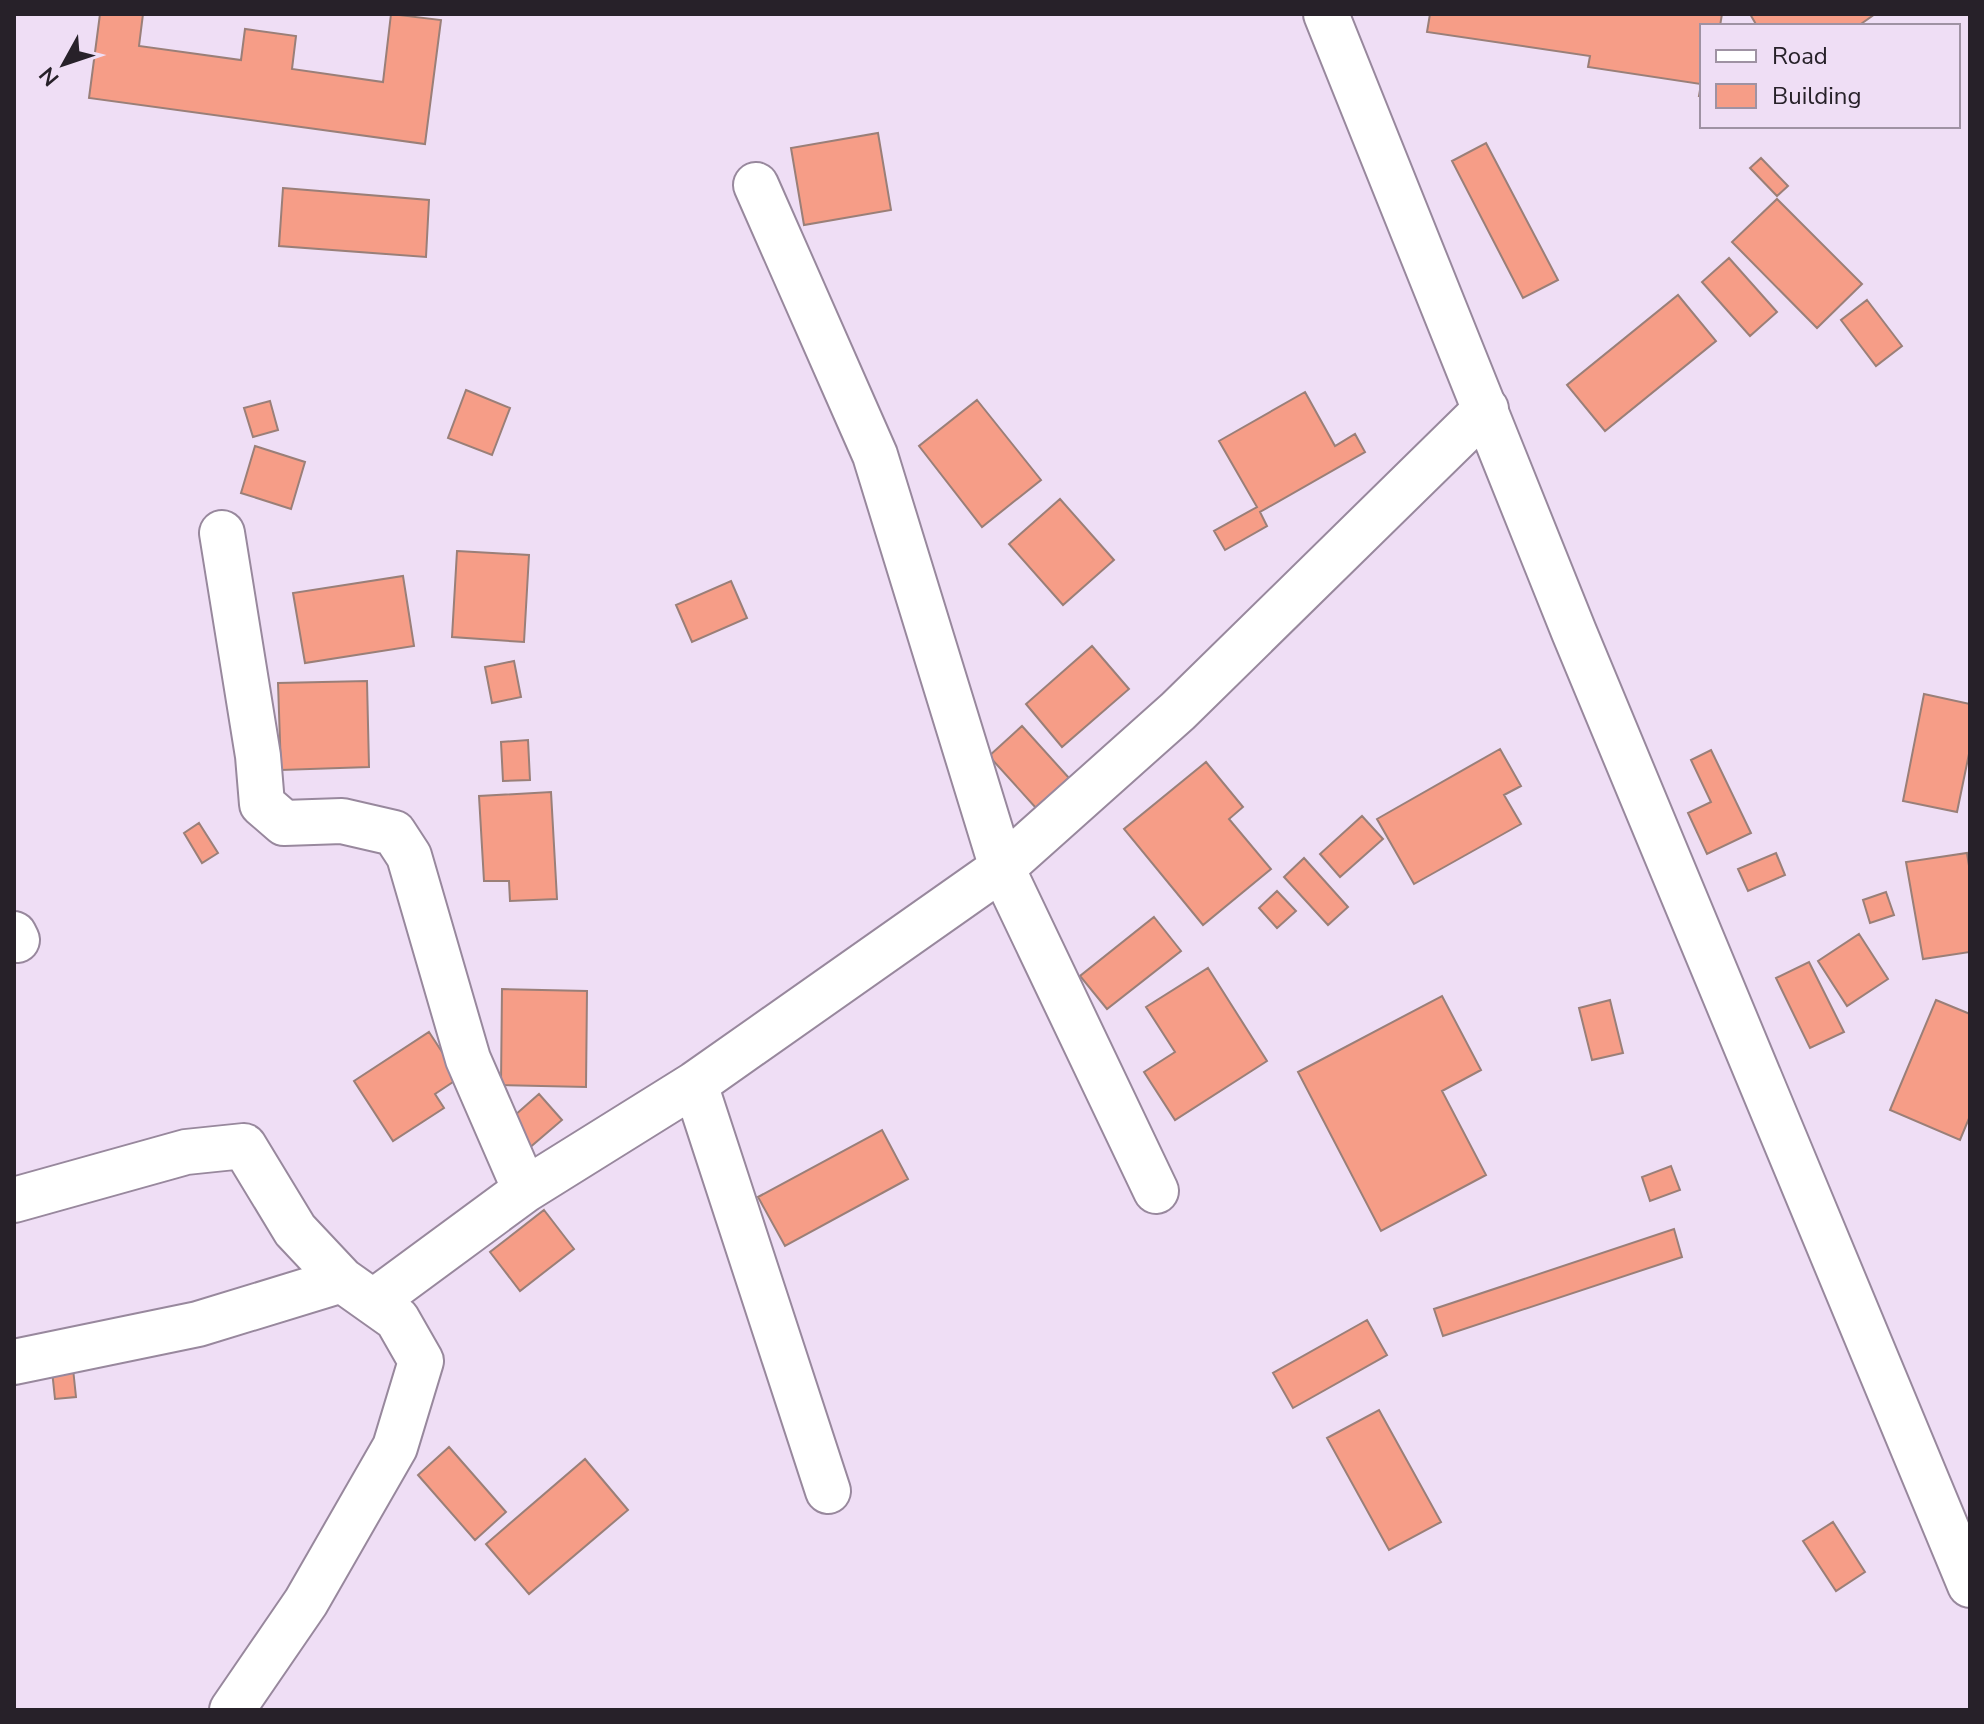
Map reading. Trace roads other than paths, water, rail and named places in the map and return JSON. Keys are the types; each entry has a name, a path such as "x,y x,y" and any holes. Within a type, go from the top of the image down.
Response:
{"street":[{"path":"1326,14 1574,632 1970,1585"},
{"path":"756,185 875,455 1002,868 1156,1191"},
{"path":"14,1362 358,1291 695,1084 1002,868 1178,711 1486,409"},
{"path":"222,533 258,756 262,804 284,823 342,821 394,833 402,844 422,895 468,1059 525,1190"},
{"path":"695,1084 828,1491"},
{"path":"14,1200 186,1152 244,1146 295,1230 358,1291 397,1319 421,1361 395,1447 306,1602 232,1710"}]}
